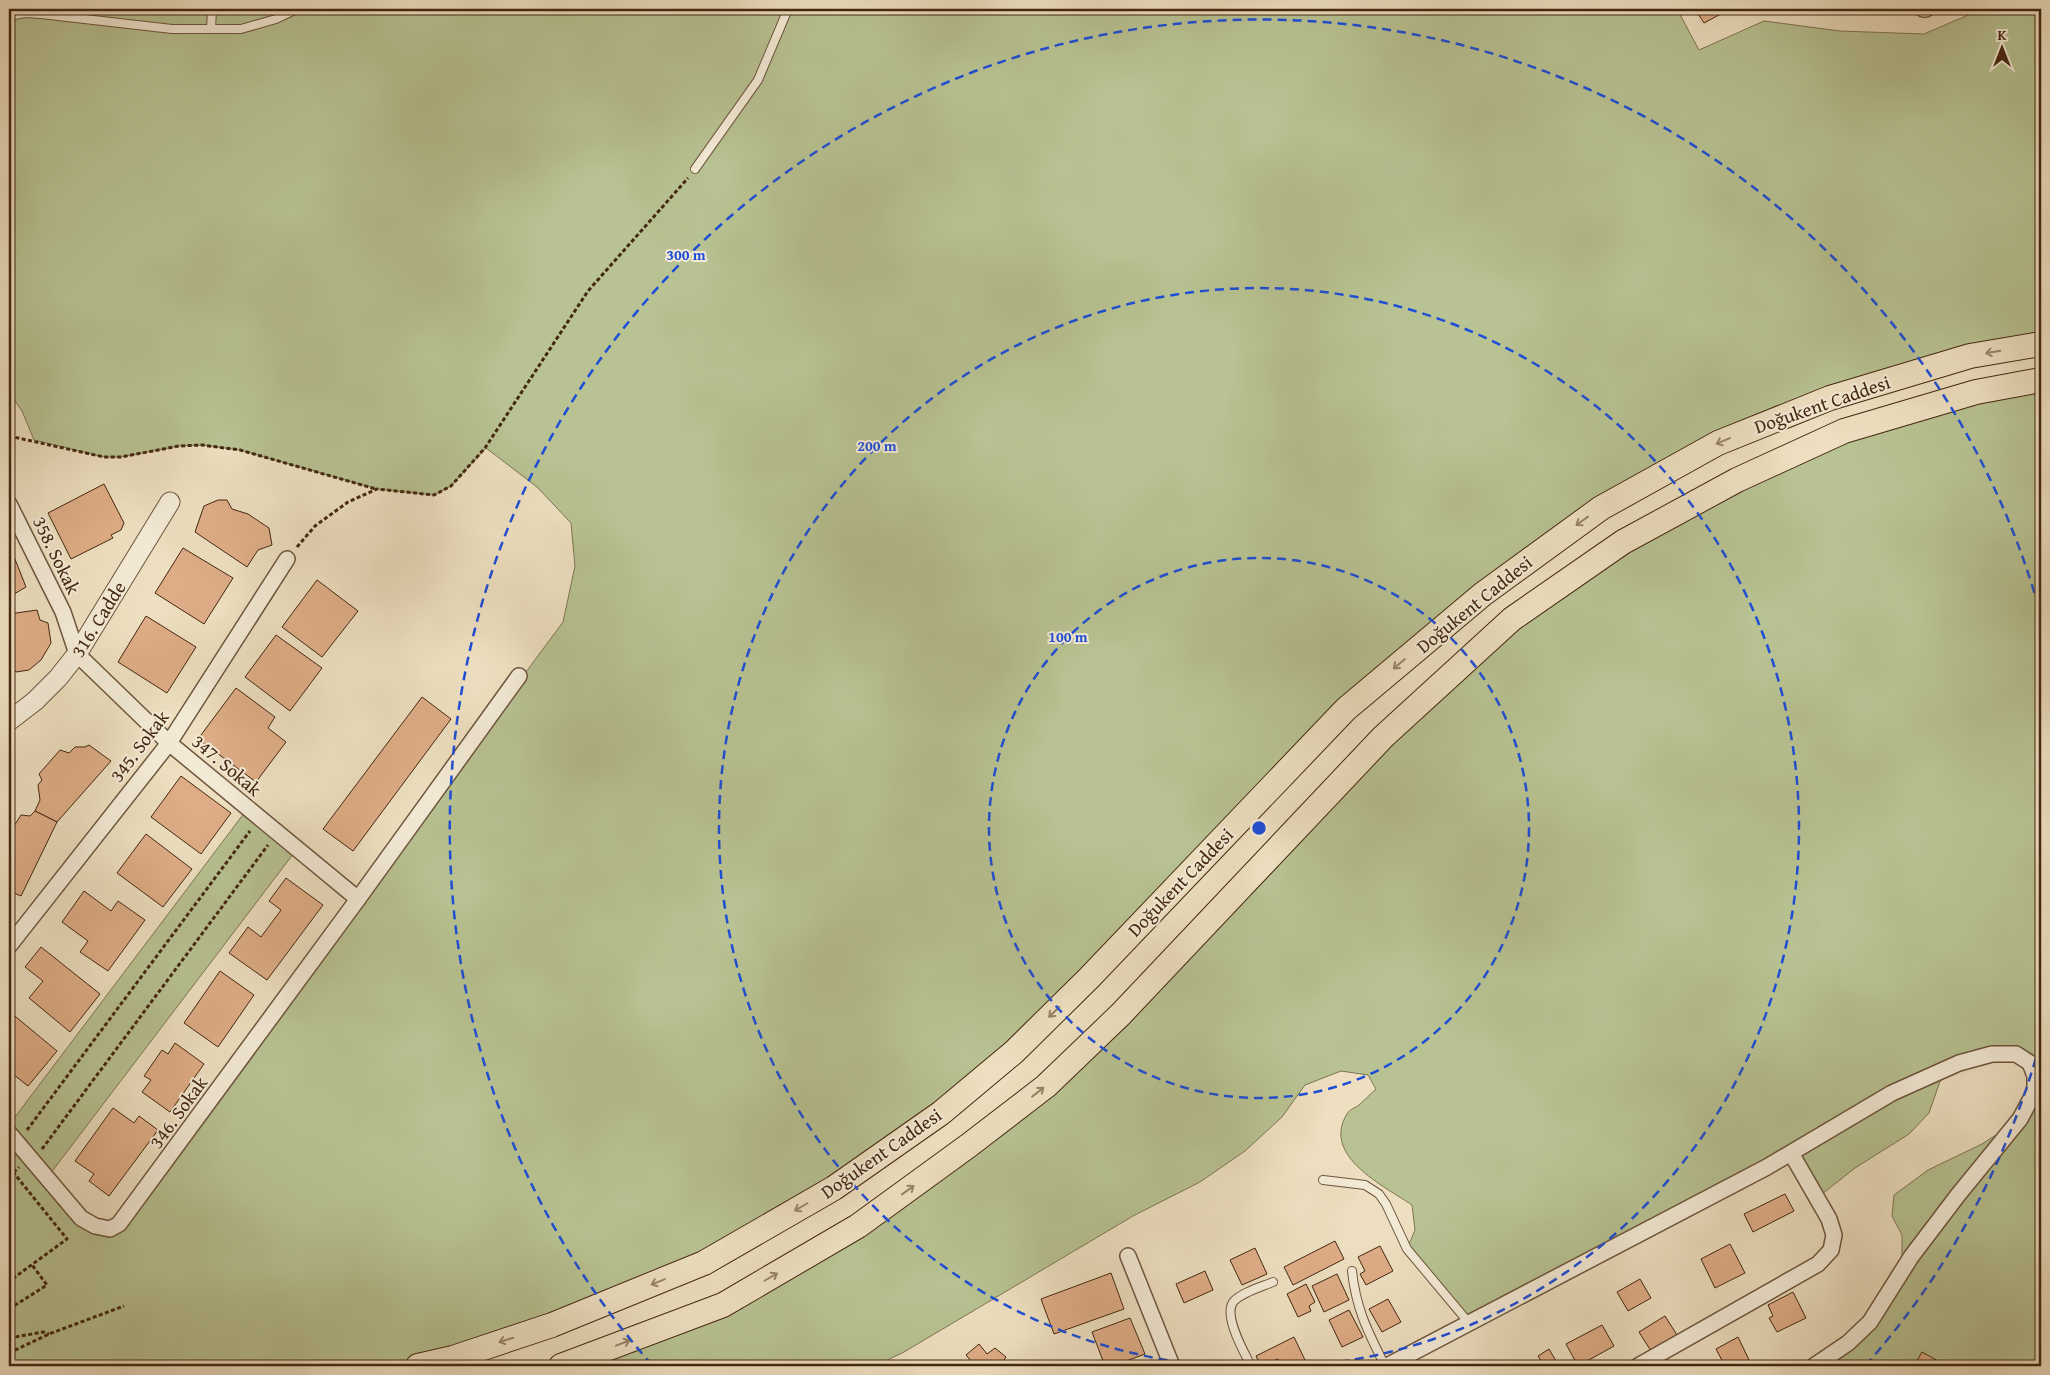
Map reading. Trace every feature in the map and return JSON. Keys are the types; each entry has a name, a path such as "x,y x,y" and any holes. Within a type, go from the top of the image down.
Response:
{"main road":[{"name":"Doğukent Caddesi","path":"418,1366 453,1358 552,1325 704,1263 834,1188 941,1113 1014,1052 1089,978 1346,709 1483,594 1601,508 1718,442 1830,398 1970,356 2041,344"},
{"name":"Doğukent Caddesi","path":"561,1366 723,1305 858,1226 1023,1104 1046,1086 1121,1014 1383,737 1512,619 1623,542 1737,480 1844,431 1976,392 2041,380"}],"street":[{"name":"316. Cadde","path":"9,721 35,701 58,678 77,654 170,502"},
{"name":"358. Sokak","path":"9,504 13,523 63,612 77,654"},
{"name":"345. Sokak","path":"9,946 168,743 287,559"},
{"name":"347. Sokak","path":"77,654 168,743 358,899"},
{"name":"346. Sokak","path":"13,1138 80,1218 95,1226 110,1229 119,1224 519,676"},
{"path":"1386,1366 1791,1153 1892,1093 1959,1063 1992,1054 2016,1054 2030,1063 2036,1076 2035,1091 2020,1120 1958,1195 1911,1257 1870,1322 1848,1343 1814,1366"},
{"path":"1638,1366 1818,1264 1831,1250 1834,1235 1829,1219 1791,1153"},
{"path":"1128,1256 1172,1366"}],"lane":[{"path":"211,29 212,9"},
{"path":"9,16 41,14 172,29 241,29 259,25 297,9"},
{"path":"695,169 758,80 788,9"},
{"path":"1322,1180 1365,1185 1379,1194 1386,1204 1407,1249 1469,1323"},
{"path":"1352,1270 1354,1295 1363,1322 1386,1366"},
{"path":"1251,1366 1237,1337 1230,1316 1230,1307 1236,1300 1273,1282"}],"path":[{"path":"9,436 104,457 121,457 202,445 240,450 377,489 434,495 450,486 485,448 588,291 695,169"},
{"path":"287,559 315,526 348,502 377,489"},
{"path":"13,1138 260,818"},
{"path":"33,1161 277,832"},
{"path":"9,1270 15,1276 67,1239 13,1172"},
{"path":"9,1309 47,1285 32,1264"},
{"path":"9,1353 49,1334 124,1306"},
{"path":"9,1338 43,1332 49,1334"}],"green space":[{"path":"9,9 1677,9 1699,50 1764,21 1840,31 1924,34 1982,9 2041,9 2041,344 1830,398 1601,508 1346,709 1014,1052 704,1263 418,1366 9,1366 9,1152 17,1143 9,1133 9,1125 248,808 297,849 47,1178 81,1218 110,1229 563,622 575,566 571,523 537,487 486,448 451,486 434,495 377,489 240,450 202,445 179,446 121,457 104,457 34,440 22,411 9,392"},
{"path":"2041,380 2041,1366 1814,1366 1848,1343 1902,1271 1902,1235 1892,1216 1894,1195 1928,1170 1982,1144 2021,1119 2035,1076 2016,1054 1944,1070 1929,1113 1909,1134 1855,1168 1817,1198 1791,1153 1469,1323 1407,1249 1415,1230 1412,1205 1386,1189 1359,1168 1349,1156 1342,1143 1341,1129 1347,1114 1376,1089 1368,1075 1341,1071 1305,1085 1282,1117 1245,1151 1200,1182 1133,1216 904,1352 875,1366 561,1366 723,1305 1046,1086 1383,737 1623,542 1844,431"}],"building":[{"path":"1695,9 1730,9 1704,23"},
{"path":"104,484 124,523 121,530 111,535 113,538 71,559 48,513"},
{"path":"218,500 227,500 232,509 248,514 269,528 272,545 258,550 247,567 195,532 204,506"},
{"path":"9,544 26,587 9,597"},
{"path":"183,548 233,578 204,624 155,593"},
{"path":"317,580 358,611 322,657 282,627"},
{"path":"37,610 40,620 48,623 51,643 41,660 29,670 16,672 9,664 9,614"},
{"path":"146,616 196,647 167,693 118,662"},
{"path":"276,635 322,668 290,711 245,677"},
{"path":"236,688 275,717 268,728 286,742 256,782 198,739"},
{"path":"422,697 451,719 353,851 323,829"},
{"path":"89,745 111,761 57,822 35,811 40,800 38,785 42,780 39,774 60,750 69,753 75,747"},
{"path":"181,776 231,813 201,854 151,817"},
{"path":"35,811 57,822 21,896 9,891 9,824 14,826 21,815 30,816"},
{"path":"146,834 192,869 163,907 117,873"},
{"path":"286,878 323,905 267,980 229,953 248,927 261,937 281,910 269,901"},
{"path":"84,891 111,911 118,901 145,920 108,971 80,952 88,941 62,922"},
{"path":"41,947 100,994 70,1032 29,998 43,981 25,967"},
{"path":"220,971 254,995 218,1047 184,1023"},
{"path":"10,1012 57,1051 28,1086 9,1071"},
{"path":"175,1043 204,1064 170,1112 142,1092 151,1080 144,1076 162,1050 168,1054"},
{"path":"113,1108 134,1123 139,1116 158,1130 109,1196 89,1181 94,1174 75,1161"},
{"path":"1785,1194 1794,1211 1753,1232 1744,1214"},
{"path":"1335,1241 1344,1259 1293,1285 1284,1267"},
{"path":"1730,1244 1745,1273 1715,1288 1701,1259"},
{"path":"1380,1246 1393,1271 1366,1285 1360,1274 1365,1271 1358,1257"},
{"path":"1255,1248 1267,1274 1242,1285 1230,1260"},
{"path":"1205,1271 1213,1290 1184,1303 1176,1284"},
{"path":"1111,1273 1124,1309 1054,1334 1041,1299"},
{"path":"1337,1274 1349,1300 1324,1312 1312,1286"},
{"path":"1640,1279 1651,1298 1628,1311 1617,1292"},
{"path":"1306,1284 1315,1302 1309,1306 1311,1311 1298,1317 1287,1294"},
{"path":"1793,1292 1806,1318 1777,1332 1769,1318 1773,1316 1768,1305"},
{"path":"1388,1299 1401,1322 1382,1332 1369,1309"},
{"path":"1349,1310 1363,1337 1342,1347 1329,1320"},
{"path":"1665,1316 1677,1335 1651,1351 1639,1332"},
{"path":"1130,1318 1145,1354 1113,1366 1105,1366 1092,1332"},
{"path":"1602,1325 1614,1346 1578,1366 1566,1344"},
{"path":"1294,1337 1305,1360 1292,1366 1281,1366 1278,1359 1261,1366 1256,1356"},
{"path":"1738,1337 1750,1362 1742,1366 1725,1366 1716,1349"},
{"path":"979,1344 987,1354 995,1348 1006,1357 1000,1366 975,1366 966,1355"},
{"path":"1549,1349 1559,1366 1544,1366 1538,1356"},
{"path":"1922,1352 1940,1362 1937,1366 1914,1366"}]}
